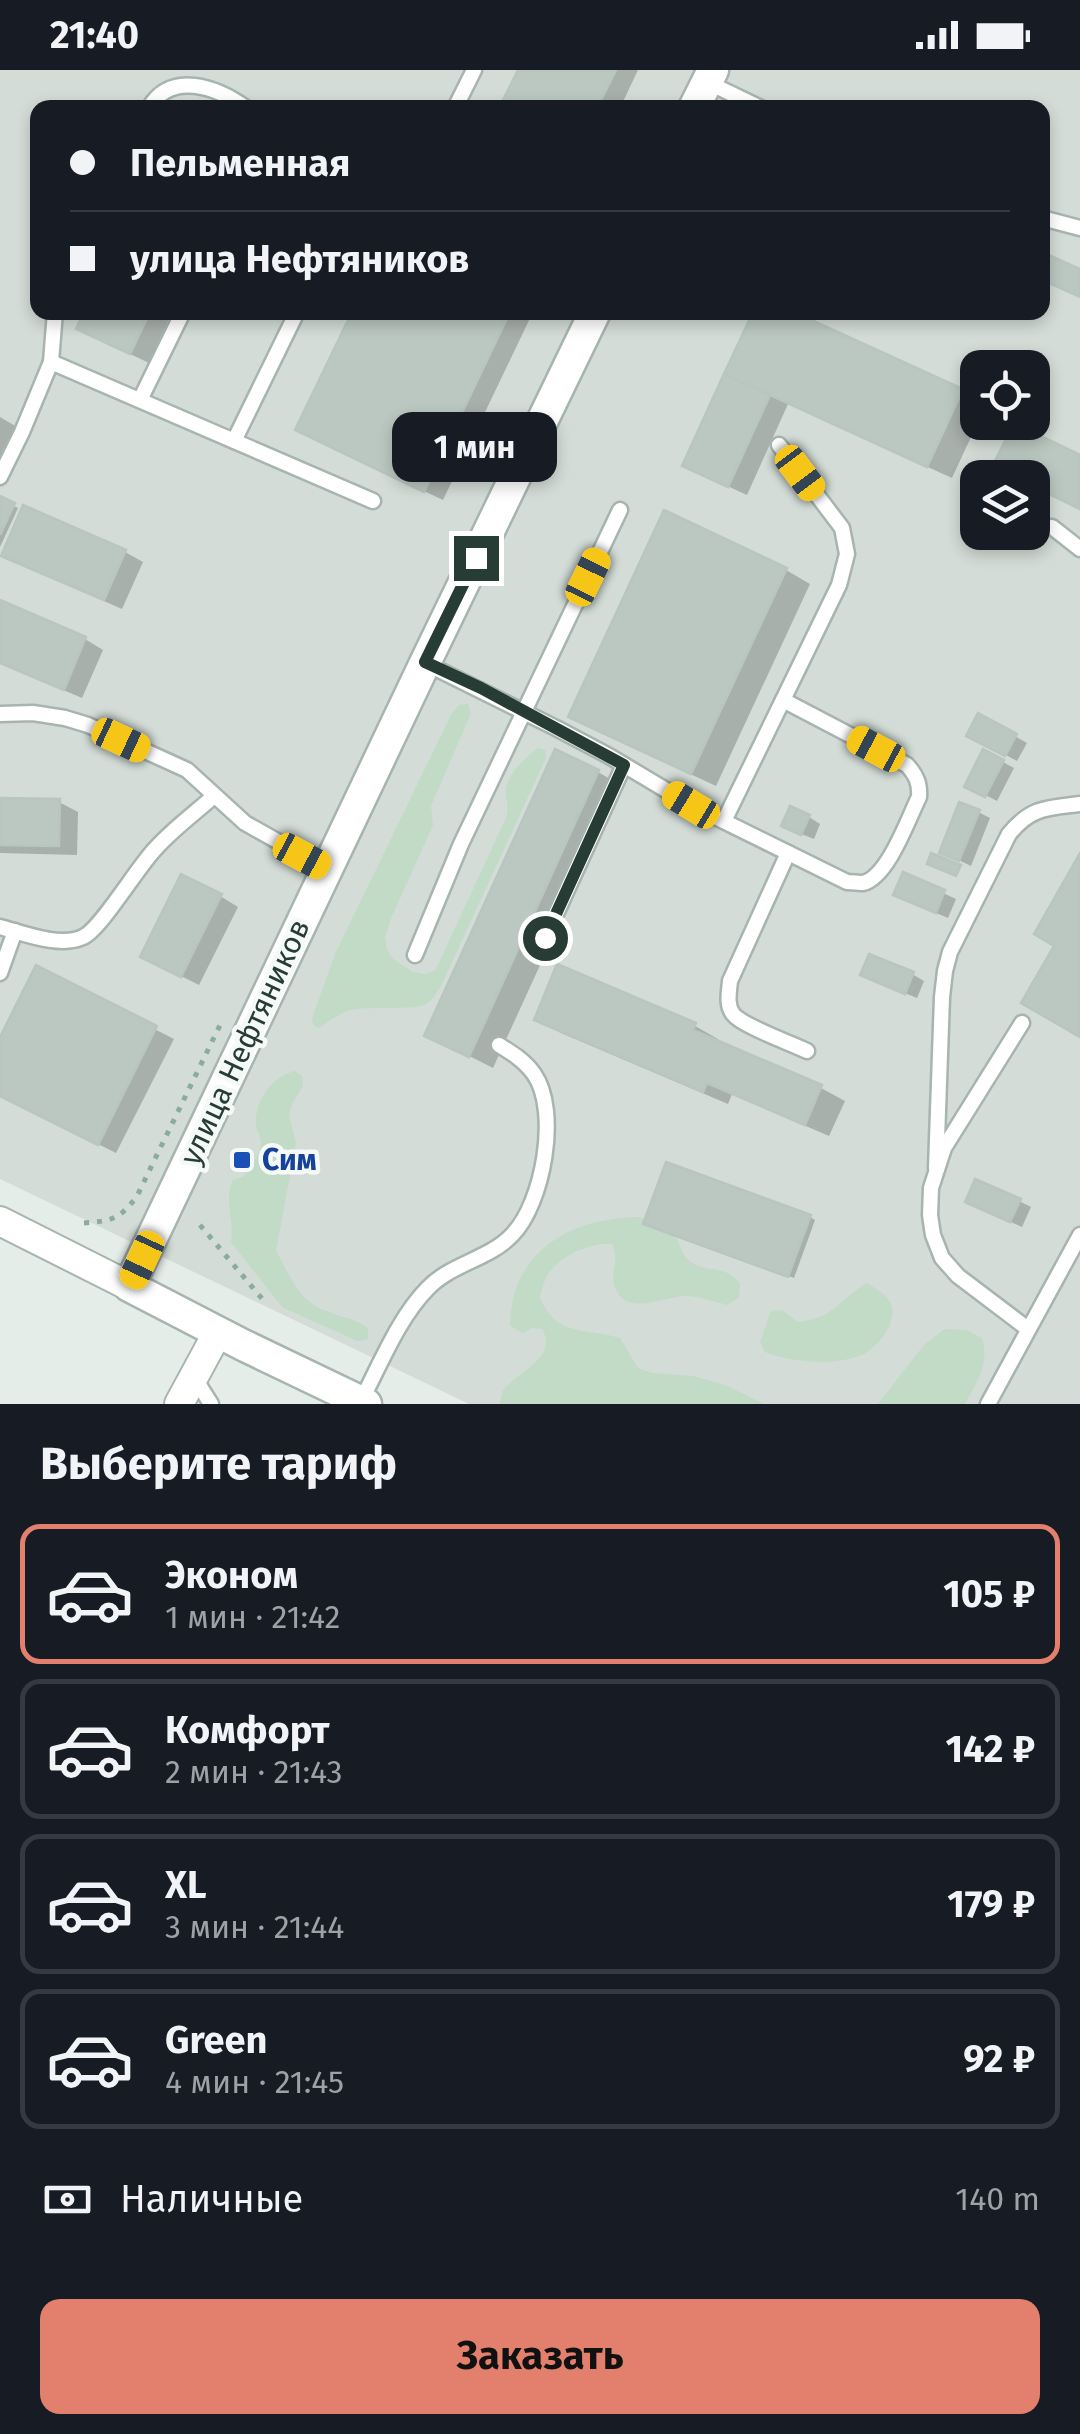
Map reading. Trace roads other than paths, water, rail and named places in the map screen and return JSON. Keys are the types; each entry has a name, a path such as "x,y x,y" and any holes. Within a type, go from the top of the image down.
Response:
{"street":[{"name":"улица Нефтяников","path":"130,1286 591,320"},
{"path":"0,1221 364,1403"},
{"path":"179,1404 218,1332"}],"lane":[{"path":"459,100 474,70"},
{"path":"152,100 167,87 186,82 207,84 233,100"},
{"path":"705,87 739,100"},
{"path":"1050,220 1080,228"},
{"path":"0,478 51,362 54,320"},
{"path":"140,400 179,320"},
{"path":"234,441 293,320"},
{"path":"51,362 372,501"},
{"path":"724,822 839,585 847,554 842,528 779,446"},
{"path":"416,955 460,844 620,510"},
{"path":"1052,527 1080,549"},
{"path":"425,662 523,710 724,822 847,882 862,883 876,876 886,864 919,797 915,774 907,765 783,700"},
{"path":"0,714 34,713 65,718 187,770 244,824 328,869"},
{"path":"545,938 624,765"},
{"path":"0,973 8,929 60,941 83,937 99,923 157,846 214,796"},
{"path":"936,1168 942,997 950,952 1009,834 1021,820 1032,812 1080,804"},
{"path":"788,853 730,981 728,1000 732,1013 744,1023 807,1050"},
{"path":"1022,1022 944,1148 931,1188 930,1215 942,1258 958,1276 1028,1329"},
{"path":"364,1403 411,1308 429,1286 454,1267 493,1251 514,1233 528,1211 539,1179 547,1108 536,1075 520,1058 498,1046"},
{"path":"988,1404 1080,1235"},
{"path":"194,1376 212,1404"}],"place":[{"name":"Сим","path":"242,1160"}]}
